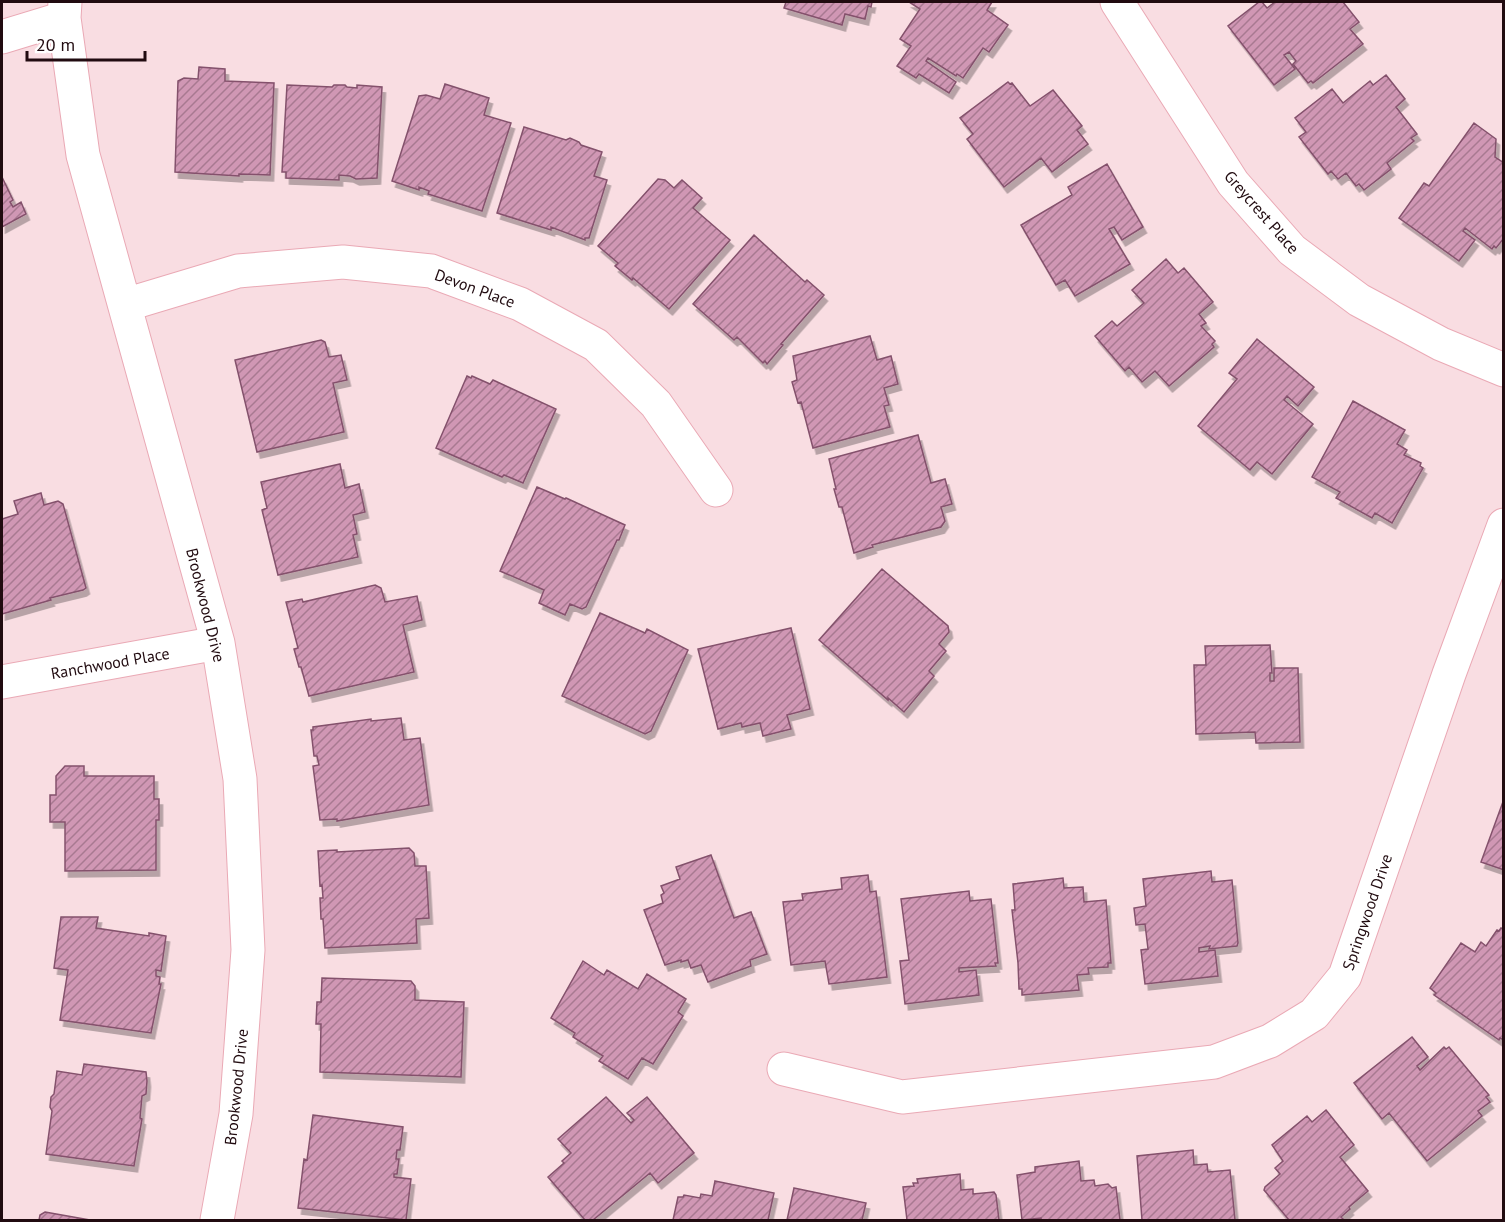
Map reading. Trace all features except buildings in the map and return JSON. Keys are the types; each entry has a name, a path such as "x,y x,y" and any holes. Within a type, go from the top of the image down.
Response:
{"street":[{"name":"Greycrest Place","path":"1117,2 1233,183 1292,250 1359,300 1441,344 1503,370"},
{"path":"2,37 65,10"},
{"name":"Brookwood Drive","path":"65,10 83,155 218,643 240,779 248,950 236,1114 216,1221"},
{"name":"Devon Place","path":"125,305 238,271 343,262 431,271 520,304 596,345 656,404 716,490"},
{"name":"Springwood Drive","path":"784,1070 902,1097 914,1096 1214,1062 1270,1041 1314,1014 1346,976 1445,685 1503,525"},
{"name":"Ranchwood Place","path":"2,682 218,643"}]}
